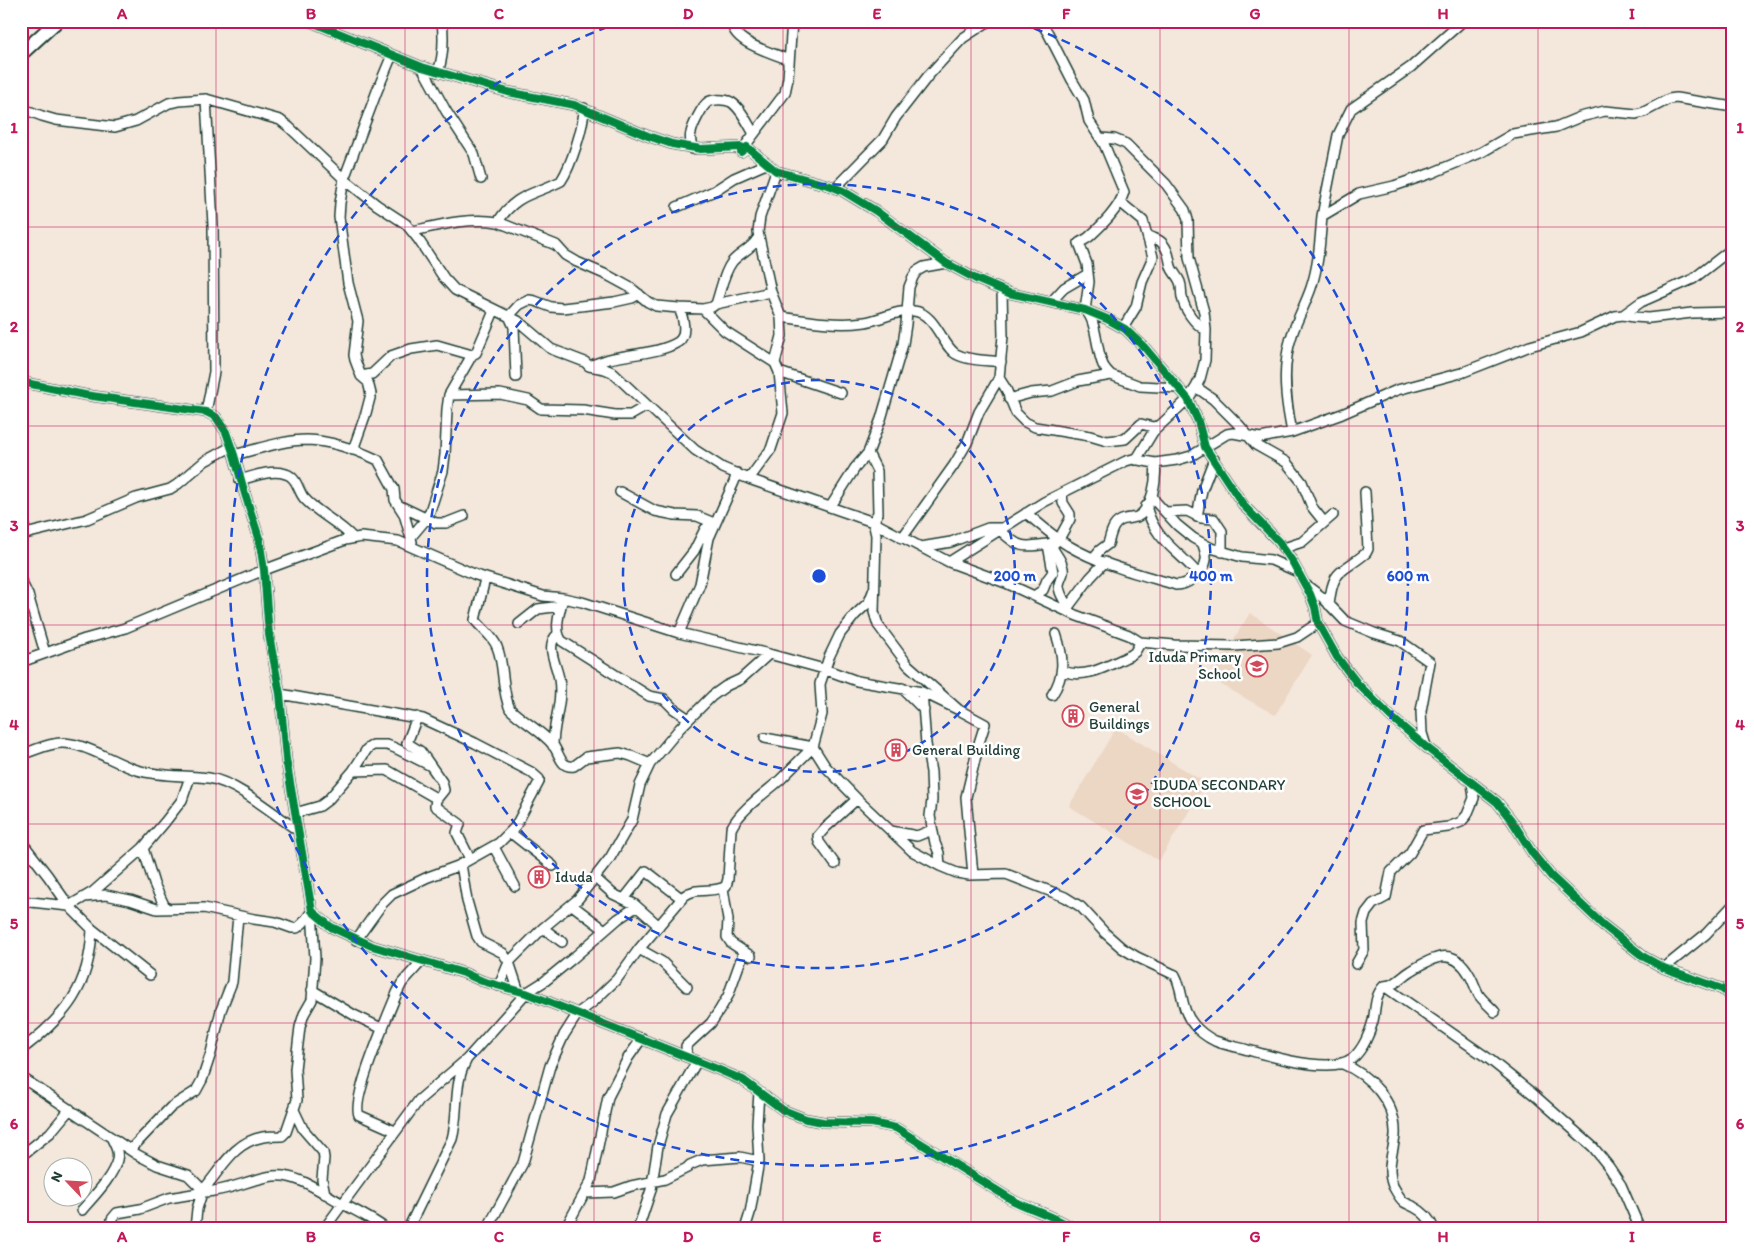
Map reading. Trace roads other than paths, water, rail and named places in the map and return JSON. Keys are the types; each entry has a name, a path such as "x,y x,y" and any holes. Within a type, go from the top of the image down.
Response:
{"highway":[{"path":"21,54 56,21"}],"street":[{"path":"309,21 422,68 500,90 568,103 672,144 692,148 714,149 741,147 741,152"},
{"path":"438,72 442,62 442,21"},
{"path":"732,21 733,28 740,38 788,60 789,69"},
{"path":"741,152 785,93 789,69 792,21"},
{"path":"836,187 883,140 896,117 950,52 963,38 989,21"},
{"path":"1040,21 1084,100 1089,121 1107,150 1124,194 1120,202 1090,236 1079,242 1087,264 1088,274 1089,291 1085,310 1092,324 1102,362 1110,375"},
{"path":"1292,432 1286,388 1287,354 1296,320 1314,279 1319,252 1322,216 1338,135 1349,112 1364,98 1411,67 1463,21"},
{"path":"353,450 371,394 368,382 361,376 354,354 358,321 351,298 339,217 344,179 392,55"},
{"path":"422,68 442,106 474,154 481,179"},
{"path":"1322,216 1359,194 1394,186 1432,173 1468,158 1504,138 1520,132 1556,126 1580,117 1605,111 1630,114 1644,112 1669,99 1676,98 1733,107"},
{"path":"206,99 213,226 214,372 206,412"},
{"path":"21,108 56,120 114,127 136,121 169,104 179,101 206,99 280,120 344,179 413,230 451,286 463,295 518,321 551,349 585,362 589,366 612,372 695,450 717,464 749,479 873,522 949,562 1067,608 1075,615 1129,634 1140,642 1174,645 1234,646 1278,643 1297,637 1318,623"},
{"path":"692,148 690,136 692,129 705,105 710,101 722,100 733,104 754,134"},
{"path":"498,222 509,207 516,202 562,180 578,137 584,108"},
{"path":"1100,138 1119,140 1126,144 1166,184 1185,210 1188,220 1189,258 1204,312 1206,330 1205,360 1196,387 1188,399 1158,426 1136,460"},
{"path":"741,152 746,147 776,171 836,187 876,211 946,262 976,279 1002,290 1085,310 1123,328 1145,348 1188,399 1198,421 1205,447 1244,506 1284,548 1315,606 1318,623 1337,657 1357,683 1390,716 1501,807 1539,862 1603,925 1644,957 1664,968 1722,989 1733,1003"},
{"path":"677,207 714,191 734,178 766,164"},
{"path":"775,363 782,336 780,317 771,292 758,238 760,217 776,171"},
{"path":"1120,202 1144,221 1153,253 1153,260 1142,282 1136,306 1123,328"},
{"path":"413,230 456,222 498,222 556,245 565,256 631,288 656,306 703,309 716,304 771,292"},
{"path":"1147,236 1164,244 1170,254 1172,269 1180,282 1182,299 1189,313 1199,326 1206,330"},
{"path":"716,304 731,264 754,244 758,238"},
{"path":"1623,315 1641,302 1693,279 1733,248"},
{"path":"831,506 855,468 868,453 882,419 905,332 909,288 914,274 924,267 946,262"},
{"path":"1051,302 1064,288 1088,274"},
{"path":"902,538 954,465 967,443 979,412 999,378 1003,336 1002,290"},
{"path":"509,316 519,305 529,300 551,307 563,308 614,302 632,298 639,294"},
{"path":"589,366 609,359 661,349 678,342 684,328 683,316 679,308"},
{"path":"411,537 427,518 443,470 449,395 472,355 476,353 494,311 491,309"},
{"path":"703,309 725,331 775,363 779,372 783,413 771,449 749,479"},
{"path":"780,317 819,322 853,323 916,311 930,320 956,354 1002,362"},
{"path":"949,562 1026,512 1122,462 1136,460 1155,463 1177,460 1191,456 1228,434 1233,433 1248,437 1270,437 1292,432 1394,392 1461,373 1530,346 1581,332 1615,316 1623,315 1641,318 1692,313 1733,312"},
{"path":"509,316 514,327 516,377"},
{"path":"361,376 372,374 391,356 411,348 437,345 472,355"},
{"path":"779,372 841,394"},
{"path":"1009,399 1030,393 1052,391 1078,381 1110,375 1140,386 1178,388"},
{"path":"999,378 1016,413 1029,425 1090,436 1103,441 1125,439 1141,424 1153,427 1158,426"},
{"path":"21,382 85,395 206,412 220,422 233,451 240,480 259,538 264,570 269,635 280,694 286,759 297,830 304,855 312,911 315,958 312,1000 304,1014 300,1027 295,1069 297,1096 285,1134 257,1138 236,1148 203,1191 197,1209 195,1229"},
{"path":"1196,387 1212,399 1239,425 1256,445 1277,456 1290,467 1302,482 1312,507 1324,522"},
{"path":"449,395 500,394 528,400 541,409 583,410 615,415 631,415 642,408 649,407"},
{"path":"21,501 23,535 88,519 136,498 170,489 205,461 233,451 306,440 315,441 353,450 380,460 394,489 395,500 400,506 414,549"},
{"path":"868,453 877,471 878,480 878,513 873,522 876,535 875,620 892,647 908,666 959,710"},
{"path":"1197,516 1202,490 1214,459"},
{"path":"1094,557 1108,544 1110,532 1116,524 1125,519 1140,515 1146,506 1152,494 1156,478 1155,463"},
{"path":"240,480 264,474 282,473 291,476 307,501 353,538"},
{"path":"679,633 700,584 706,550 715,522 737,473"},
{"path":"620,492 656,511 675,515 697,516 715,522"},
{"path":"1034,596 1043,590 1053,572 1049,554 1070,519 1070,514 1064,506 1062,492"},
{"path":"1329,604 1333,580 1344,569 1363,556 1368,549 1365,492"},
{"path":"1152,494 1155,501 1184,531 1203,544 1222,552 1249,559 1271,560 1298,572"},
{"path":"400,506 442,524 464,516"},
{"path":"1146,506 1161,538 1198,574"},
{"path":"1165,512 1187,511 1216,521 1222,531 1222,552"},
{"path":"1026,512 1055,542 1105,562 1176,585 1188,583 1204,566 1206,560 1203,544"},
{"path":"1284,548 1302,542 1333,515"},
{"path":"676,574 694,551 705,529 715,522"},
{"path":"921,547 951,542 988,528 1001,529 1016,544 1024,547 1055,542"},
{"path":"21,662 45,652 125,628 264,570 353,538 398,541 485,579 562,602"},
{"path":"1055,542 1053,551 1063,566 1063,575 1059,588 1067,608"},
{"path":"1067,608 1105,562"},
{"path":"485,579 475,620 497,646 508,706 522,721 553,746 564,764 570,767 586,757 620,753 650,764"},
{"path":"21,582 28,595 45,652"},
{"path":"1304,584 1318,593 1348,623 1400,641 1430,662 1421,711 1422,733 1426,747"},
{"path":"487,1229 522,1163 554,1054 578,1013 593,1002 617,979 681,898 694,891 723,888 726,886 731,829 741,814 813,747 822,718 819,689 824,670 840,634 855,615 869,602 874,589"},
{"path":"562,602 558,634 562,642 649,696 664,699 674,709 689,719"},
{"path":"519,624 538,609 562,602 582,602 679,633 769,654 857,681 922,692 985,724 966,797 973,875"},
{"path":"553,746 554,726 561,696 559,675 551,648 555,636 558,634"},
{"path":"1052,696 1059,683 1062,671 1062,654 1056,634"},
{"path":"1062,671 1080,674 1092,672 1131,655 1140,643"},
{"path":"499,986 509,962 543,928 572,905 610,858 632,820 640,785 650,764 689,719 716,692 741,679 769,654"},
{"path":"902,688 924,710"},
{"path":"922,692 926,744 931,772 932,800 930,812 940,866"},
{"path":"280,694 417,717 447,729 531,772 539,778 535,792 510,833 494,847 461,864 392,894 382,904 356,940"},
{"path":"417,717 407,743 420,751 444,788 434,806 460,824 456,833 470,859"},
{"path":"765,738 813,747 825,766 857,800 908,848 940,866 957,873 973,875 1006,874 1074,902 1122,948 1176,975 1188,1018 1198,1030 1214,1040 1301,1063 1329,1066 1341,1063 1352,1058 1365,1040 1373,1022 1376,998 1384,986 1395,984 1410,971 1434,959 1446,956 1461,961 1479,994 1495,1012"},
{"path":"21,755 62,743 79,746 135,770 159,775 209,778 222,782 278,815 297,830"},
{"path":"295,813 320,806 328,800 367,749 374,745 387,745 431,766"},
{"path":"352,771 388,770 433,796 436,800"},
{"path":"21,901 68,906 110,879 142,848 175,810 185,792 190,777"},
{"path":"1356,964 1364,950 1363,923 1366,913 1373,904 1386,897 1391,872 1410,853 1423,830 1452,826 1464,819 1474,798 1472,782"},
{"path":"835,864 820,844 818,837 825,828 857,800"},
{"path":"891,831 917,836 932,830"},
{"path":"510,833 553,866"},
{"path":"21,842 48,876 68,906 92,929 150,975"},
{"path":"494,847 515,886"},
{"path":"142,848 154,884 166,908"},
{"path":"461,864 467,901 477,936 481,942 503,953 523,992"},
{"path":"624,899 646,871 681,898"},
{"path":"595,878 613,894 636,907 660,926"},
{"path":"676,1052 686,1046 711,1022 719,1011 747,954 731,943 727,937 728,920 723,888"},
{"path":"84,897 106,895 130,900 157,909 200,907 297,928 306,921 312,911"},
{"path":"572,905 605,930"},
{"path":"1664,968 1717,924 1733,905"},
{"path":"408,1229 452,1139 455,1130 459,1083 463,1066 467,1059 523,992 545,981 618,918 636,907"},
{"path":"312,911 331,927 356,940 385,951 523,992 743,1080 783,1110 806,1119 823,1122 872,1123 896,1128 1014,1201 1032,1210 1053,1216 1074,1229"},
{"path":"130,1150 171,1108 192,1095 200,1086 211,1053 221,1010 232,982 238,916"},
{"path":"543,928 562,942"},
{"path":"21,1050 56,1018 73,999 79,989 89,961 92,929"},
{"path":"639,949 662,962 687,987"},
{"path":"395,1131 364,1118 359,1115 357,1109 360,1090 399,987 421,962"},
{"path":"1384,986 1489,1059 1594,1147 1621,1185 1640,1229"},
{"path":"312,990 354,1015 383,1029"},
{"path":"565,1229 585,1193 593,1173 608,1097 628,1058 642,1038"},
{"path":"686,1046 687,1057"},
{"path":"324,1229 411,1110 426,1093 467,1059"},
{"path":"638,1229 646,1206 658,1146 667,1114 697,1061"},
{"path":"1341,1063 1355,1068 1364,1075 1382,1095 1390,1110 1395,1135 1390,1169 1392,1182 1397,1194 1404,1202 1426,1214 1434,1229"},
{"path":"21,1077 130,1150 157,1165 188,1175 203,1191"},
{"path":"745,1229 759,1161 757,1124 760,1092"},
{"path":"21,1156 50,1133 70,1109"},
{"path":"294,1110 303,1129 323,1152 322,1179 325,1194"},
{"path":"82,1210 102,1186 115,1166 117,1151 111,1137"},
{"path":"585,1193 614,1192 652,1182 673,1176 690,1164 702,1160 740,1157 759,1161"},
{"path":"111,1229 112,1219 117,1213 140,1209 169,1198 229,1187 260,1178 280,1176 294,1178 374,1220 386,1229"}],"place":[{"name":"Iduda Primary School","path":"1257,666"},
{"name":"General Buildings","path":"1073,716"},
{"name":"General Building","path":"896,750"},
{"name":"IDUDA SECONDARY SCHOOL","path":"1137,794"},
{"name":"Iduda","path":"539,877"}]}
